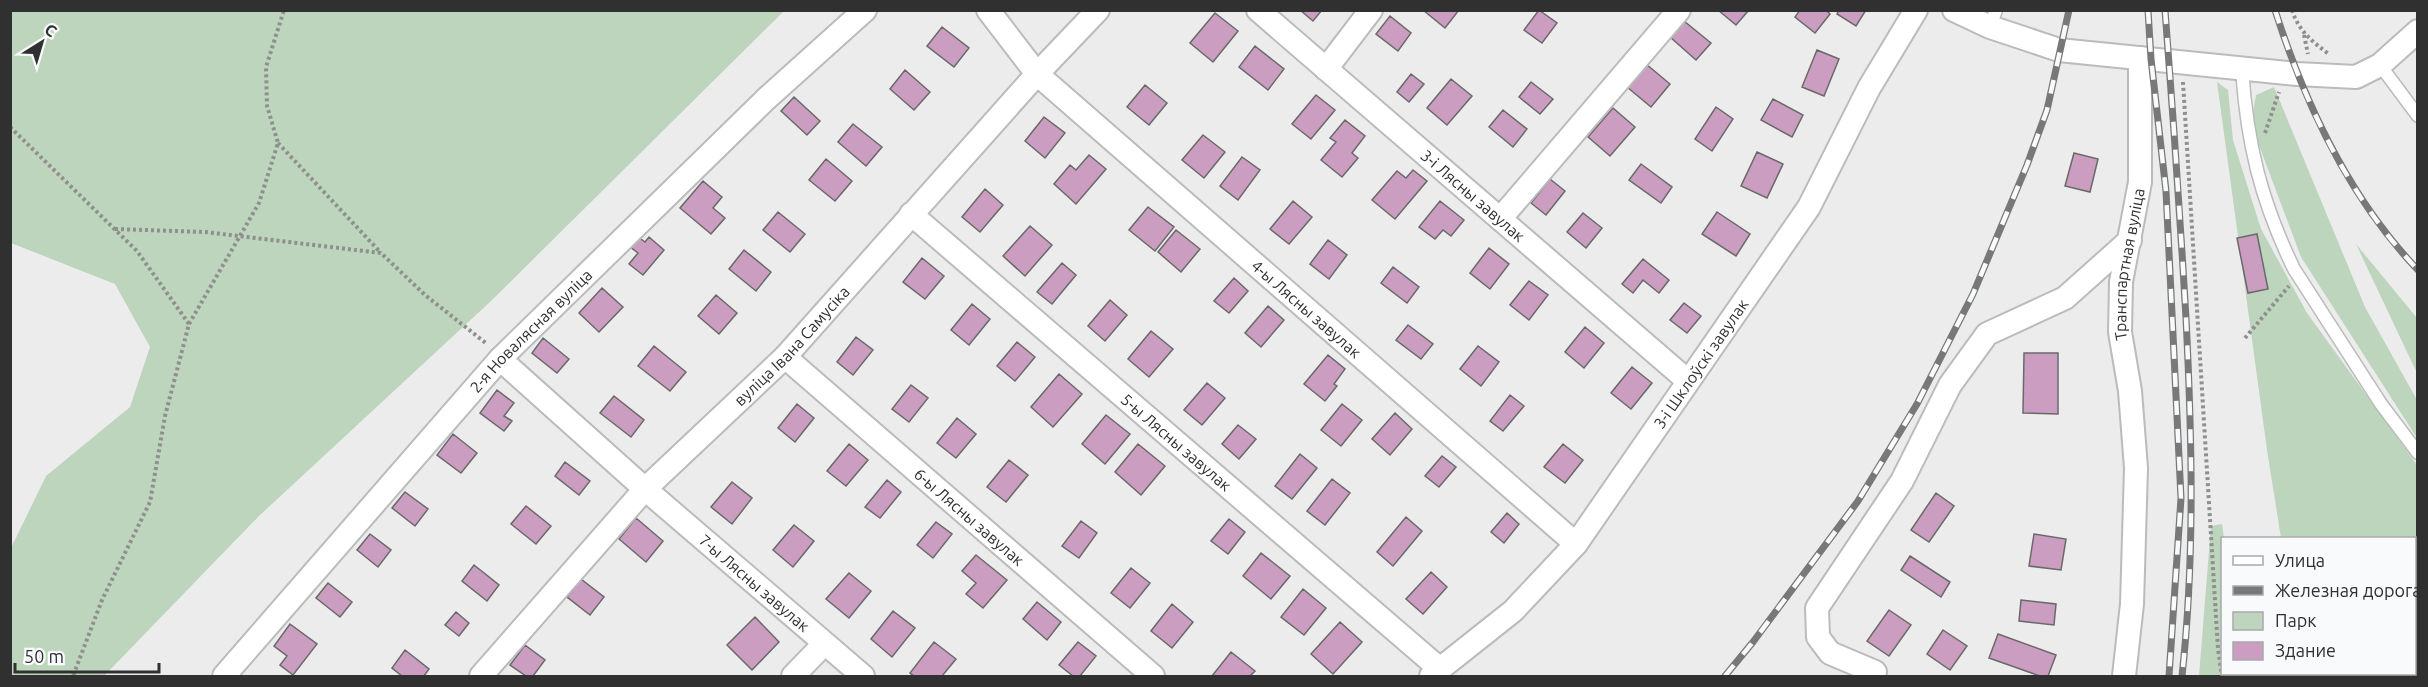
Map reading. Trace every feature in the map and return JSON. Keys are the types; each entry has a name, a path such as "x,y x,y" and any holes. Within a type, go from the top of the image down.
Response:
{"street":[{"name":"2-я Новалясная вуліца","path":"224,676 501,359 766,99 865,10"},
{"name":"4-ы Лясны завулак","path":"988,10 1037,74 1576,544"},
{"name":"вуліца Івана Самусіка","path":"481,676 645,489 785,357 1037,74 1098,10"},
{"name":"3-і Лясны завулак","path":"1258,10 1688,381"},
{"path":"1326,69 1371,10"},
{"path":"1500,219 1679,10"},
{"name":"3-і Шклоўскі завулак","path":"1436,673 1513,611 1576,544 1809,207 1869,88 1916,10"},
{"path":"1954,10 1993,19 2059,50 2286,73 2356,76 2380,65 2418,31"},
{"name":"Транспартная вуліца","path":"2124,676 2132,604 2136,468 2130,391 2120,332 2121,282 2140,182 2140,58"},
{"name":"5-ы Лясны завулак","path":"911,214 1436,673"},
{"path":"1876,675 1830,653 1818,637 1817,608 1902,481 1950,385 1987,334 2065,298 2130,240"},
{"name":"6-ы Лясны завулак","path":"785,357 1153,676"},
{"name":"7-ы Лясны завулак","path":"501,359 645,489 863,676"},
{"path":"793,676 824,644"}],"lane":[{"path":"2380,65 2418,116"},
{"path":"2242,69 2245,109 2254,165 2271,219 2294,269 2381,404 2418,453"}],"path":[{"path":"284,10 266,67 267,106 278,143 381,253 425,295 484,341 501,359"},
{"path":"2292,10 2296,24 2303,34 2356,76"},
{"path":"2181,62 2221,669"},
{"path":"2254,165 2286,73"},
{"path":"10,127 137,251 189,324"},
{"path":"73,676 102,600 150,502 165,416 189,324 259,203 278,143"},
{"path":"115,229 205,232 381,253"},
{"path":"2245,338 2288,289 2294,269"}],"green space":[{"path":"11,10 784,11 491,301 259,516 104,676 11,676 11,548 46,476 130,407 150,347 115,284 11,243"},
{"path":"2217,82 2228,90 2233,140 2261,229 2307,313 2417,465 2417,676 2312,676 2416,675 2416,537 2281,537"},
{"path":"2274,87 2365,307 2417,400 2417,438 2301,257 2251,124 2256,95"},
{"path":"2356,244 2417,318 2417,373 2416,371"},
{"path":"2222,524 2224,537 2221,537 2221,675 2242,676 2199,676 2211,526"}],"building":[{"path":"1300,10 1322,10 1313,21"},
{"path":"1423,10 1459,10 1445,28"},
{"path":"1539,10 1557,23 1542,43 1524,30"},
{"path":"1718,10 1749,10 1736,25"},
{"path":"1800,10 1826,10 1830,14 1815,33 1795,17"},
{"path":"1839,10 1866,10 1856,26 1837,14"},
{"path":"1215,13 1238,31 1213,62 1190,43"},
{"path":"1390,16 1411,33 1398,51 1376,34"},
{"path":"1684,21 1711,43 1696,60 1670,37"},
{"path":"942,27 969,48 954,67 927,46"},
{"path":"1255,46 1284,69 1268,90 1239,67"},
{"path":"1817,50 1839,59 1824,96 1802,87"},
{"path":"1646,64 1670,84 1651,107 1627,87"},
{"path":"905,70 930,92 914,110 890,89"},
{"path":"1411,74 1424,84 1409,102 1397,92"},
{"path":"1451,79 1472,96 1447,125 1427,108"},
{"path":"1531,82 1553,99 1540,114 1519,97"},
{"path":"1145,85 1167,103 1149,125 1127,107"},
{"path":"1316,95 1335,110 1311,139 1292,124"},
{"path":"794,97 820,121 807,135 781,111"},
{"path":"1773,99 1803,115 1792,137 1761,120"},
{"path":"1716,107 1733,119 1712,151 1695,139"},
{"path":"1613,108 1635,127 1610,156 1588,137"},
{"path":"1503,110 1527,129 1513,147 1489,127"},
{"path":"1044,117 1065,133 1045,158 1025,141"},
{"path":"1345,120 1365,136 1352,153 1358,158 1342,177 1321,160 1336,142 1330,138"},
{"path":"853,124 882,147 866,166 838,142"},
{"path":"1203,135 1225,152 1204,178 1182,160"},
{"path":"1757,152 1783,164 1767,198 1741,186"},
{"path":"2074,153 2098,159 2090,192 2065,186"},
{"path":"1089,155 1106,169 1076,204 1054,184 1070,165 1076,170"},
{"path":"1242,157 1260,170 1238,200 1220,186"},
{"path":"826,159 852,181 835,201 809,180"},
{"path":"1641,164 1672,187 1661,203 1629,180"},
{"path":"1413,170 1427,181 1395,219 1372,200 1397,171 1406,178"},
{"path":"1550,179 1565,191 1546,215 1531,203"},
{"path":"703,181 722,197 713,208 725,218 711,234 680,208"},
{"path":"985,189 1003,205 980,232 962,217"},
{"path":"1293,201 1312,217 1289,244 1270,229"},
{"path":"1440,201 1464,220 1451,236 1443,230 1435,239 1419,227"},
{"path":"1148,207 1174,227 1155,251 1129,230"},
{"path":"778,212 805,234 790,252 763,230"},
{"path":"1717,212 1750,234 1736,256 1702,234"},
{"path":"1583,213 1602,228 1586,248 1567,232"},
{"path":"1030,226 1052,245 1025,276 1003,256"},
{"path":"1176,230 1200,249 1181,272 1158,252"},
{"path":"2257,234 2268,289 2248,293 2237,238"},
{"path":"637,236 645,242 649,237 664,250 643,275 629,264 638,253 629,246"},
{"path":"1328,240 1347,255 1329,279 1310,264"},
{"path":"1489,248 1509,264 1490,289 1470,273"},
{"path":"744,250 771,272 756,291 729,269"},
{"path":"922,258 944,276 925,299 903,282"},
{"path":"1643,259 1669,280 1659,293 1643,280 1633,293 1622,284"},
{"path":"1062,263 1076,275 1052,304 1037,292"},
{"path":"1393,267 1419,287 1407,303 1381,283"},
{"path":"1234,278 1248,291 1229,313 1214,301"},
{"path":"1529,281 1548,295 1529,320 1510,305"},
{"path":"602,288 623,307 599,332 579,313"},
{"path":"716,295 737,313 719,334 698,316"},
{"path":"1110,300 1127,315 1105,341 1088,326"},
{"path":"1684,303 1701,316 1687,333 1670,320"},
{"path":"972,304 990,319 969,345 951,330"},
{"path":"1268,306 1284,320 1261,347 1245,333"},
{"path":"1408,325 1433,344 1421,359 1396,340"},
{"path":"1585,327 1604,343 1584,368 1565,352"},
{"path":"1151,331 1173,349 1149,377 1128,359"},
{"path":"856,337 873,350 853,375 837,362"},
{"path":"543,338 569,359 557,373 532,353"},
{"path":"1017,342 1035,357 1015,381 997,366"},
{"path":"654,346 686,372 670,391 638,366"},
{"path":"1478,346 1499,362 1481,386 1460,369"},
{"path":"2024,353 2058,353 2058,414 2023,413"},
{"path":"1328,355 1345,369 1334,384 1337,386 1325,401 1304,384"},
{"path":"1632,367 1652,383 1631,409 1611,393"},
{"path":"1059,374 1082,394 1053,427 1031,407"},
{"path":"1207,383 1225,398 1202,425 1184,410"},
{"path":"911,385 928,398 909,422 892,409"},
{"path":"497,390 514,403 504,416 512,421 504,431 480,413"},
{"path":"1510,395 1524,406 1503,431 1490,421"},
{"path":"614,396 644,420 631,437 600,413"},
{"path":"797,404 814,418 795,442 778,428"},
{"path":"1342,404 1362,420 1341,446 1321,430"},
{"path":"1395,413 1412,429 1390,455 1372,439"},
{"path":"1106,415 1130,434 1105,464 1082,444"},
{"path":"957,418 976,434 956,458 937,443"},
{"path":"1238,425 1256,439 1239,459 1222,444"},
{"path":"453,434 477,453 461,473 437,455"},
{"path":"849,444 868,460 846,486 827,471"},
{"path":"1138,444 1165,466 1141,495 1115,472"},
{"path":"1563,444 1583,460 1565,483 1544,467"},
{"path":"1300,454 1317,468 1292,499 1275,486"},
{"path":"1442,456 1456,467 1439,487 1425,476"},
{"path":"1009,460 1028,475 1006,502 987,487"},
{"path":"565,462 590,481 579,495 555,476"},
{"path":"1332,479 1350,493 1325,525 1307,511"},
{"path":"887,480 901,492 880,518 865,507"},
{"path":"732,482 752,498 732,524 711,507"},
{"path":"405,492 428,509 415,526 392,508"},
{"path":"1936,493 1954,506 1929,542 1911,530"},
{"path":"526,506 551,526 536,544 511,524"},
{"path":"1507,513 1519,524 1504,543 1491,532"},
{"path":"1406,517 1422,531 1393,566 1377,552"},
{"path":"636,518 663,541 646,562 619,539"},
{"path":"1229,519 1245,532 1228,554 1211,541"},
{"path":"1081,521 1097,533 1079,558 1062,546"},
{"path":"936,522 952,534 933,558 917,545"},
{"path":"794,525 814,541 793,567 773,550"},
{"path":"370,534 391,550 378,567 357,550"},
{"path":"2034,534 2066,539 2061,570 2029,566"},
{"path":"1261,553 1290,576 1271,599 1243,576"},
{"path":"976,555 1007,580 983,608 966,594 976,583 962,571"},
{"path":"1910,556 1950,582 1941,597 1901,570"},
{"path":"474,565 499,585 487,601 462,581"},
{"path":"1131,568 1150,583 1130,608 1111,593"},
{"path":"1431,572 1447,587 1423,614 1406,599"},
{"path":"849,573 871,591 849,618 826,599"},
{"path":"581,579 604,597 590,615 567,597"},
{"path":"328,583 352,602 340,617 316,598"},
{"path":"1303,589 1326,608 1304,635 1281,617"},
{"path":"2021,600 2056,604 2054,625 2019,621"},
{"path":"1037,602 1061,622 1047,640 1023,619"},
{"path":"1172,604 1193,622 1172,648 1151,631"},
{"path":"2416,606 2418,610 2418,629 2416,630"},
{"path":"1889,610 1911,625 1889,656 1867,641"},
{"path":"893,611 915,628 892,657 871,639"},
{"path":"456,612 469,623 459,636 445,625"},
{"path":"755,617 779,642 752,670 727,645"},
{"path":"1340,622 1362,642 1333,674 1311,654"},
{"path":"290,624 317,644 293,675 280,665 287,656 274,646"},
{"path":"1943,630 1967,646 1950,670 1927,654"},
{"path":"1998,634 2056,655 2048,676 2040,676 1989,658"},
{"path":"934,642 956,659 942,676 914,676 910,673"},
{"path":"1078,642 1096,656 1080,676 1073,676 1059,665"},
{"path":"525,645 545,660 533,676 526,676 510,665"},
{"path":"405,650 429,669 424,676 402,676 392,668"},
{"path":"1231,652 1255,671 1250,676 1212,676"}],"railway":[{"path":"1725,676 1858,501 1917,404 1973,294 2027,165 2047,110 2069,10"},
{"path":"2148,10 2151,59 2166,191 2181,498 2169,676"},
{"path":"2165,10 2184,280 2190,408 2191,542 2182,676"},
{"path":"2275,10 2315,115 2350,181 2393,242 2418,270"}]}
